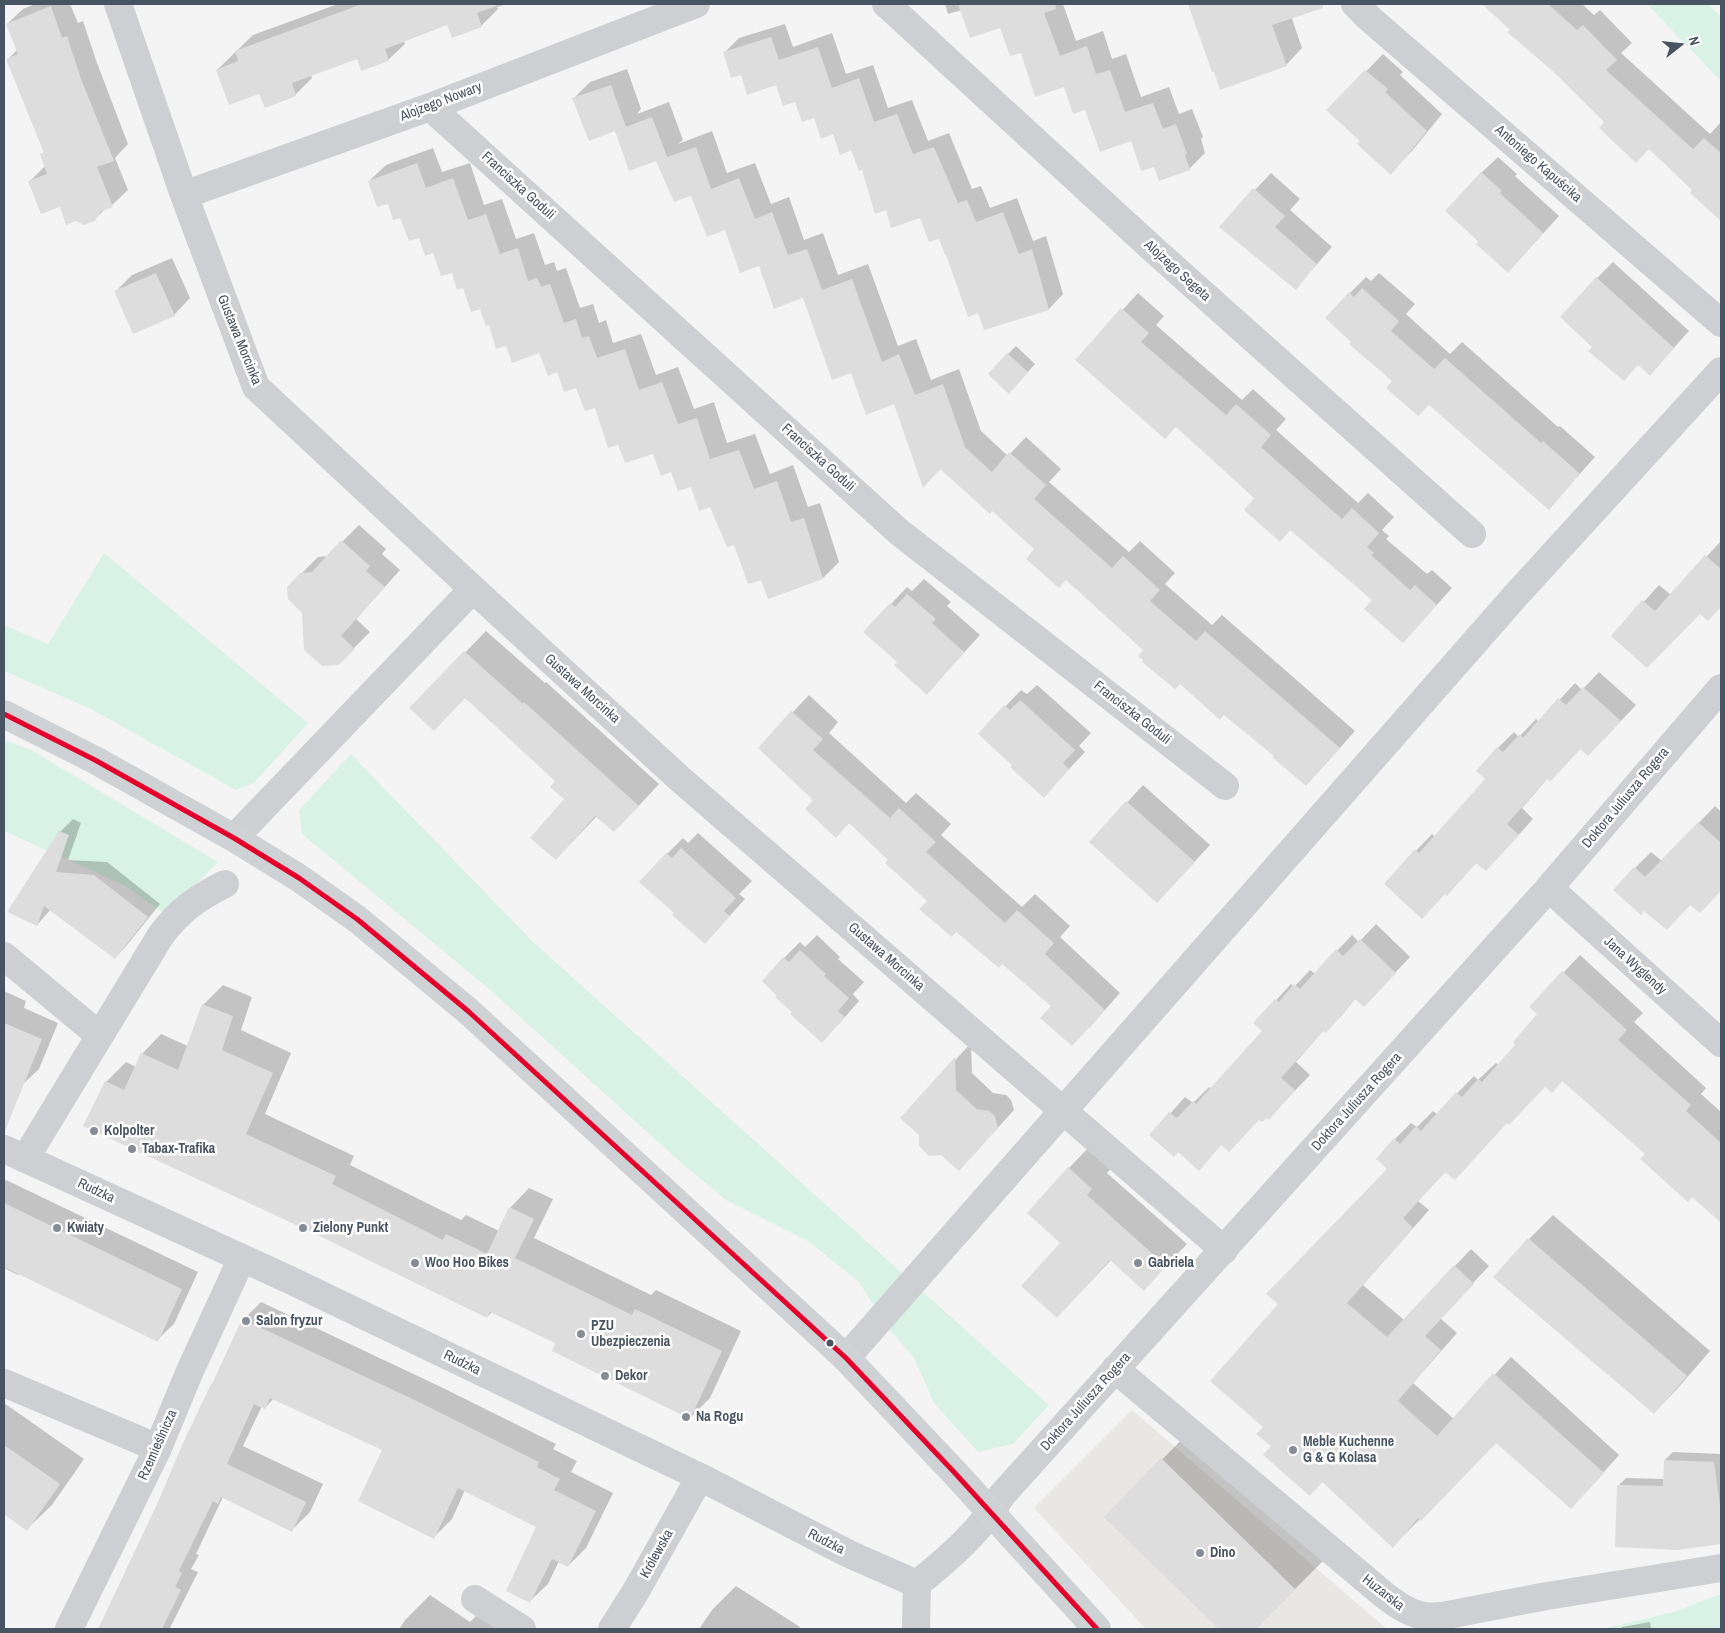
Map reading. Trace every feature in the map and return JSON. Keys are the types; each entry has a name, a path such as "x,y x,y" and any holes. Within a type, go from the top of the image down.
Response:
{"street":[{"name":"Gustawa Morcinka","path":"118,4 184,195 256,387 680,779 1224,1250"},
{"name":"Alojzego Nowary","path":"184,195 430,107 696,4"},
{"name":"Alojzego Segeta","path":"886,4 1154,250 1472,534"},
{"name":"Antoniego Kapuścika","path":"1355,4 1721,323"},
{"name":"Franciszka Goduli","path":"430,107 899,532 1226,786"},
{"path":"846,1358 1516,594 1721,371"},
{"path":"234,838 473,589"},
{"name":"Doktora Juliusza Rogera","path":"992,1513 1002,1495 1549,888 1721,688"},
{"path":"4,714 95,760 234,838 299,878 357,919 468,1011 846,1358 992,1513 1097,1629"},
{"path":"14,1154 99,1035 161,935 174,918 190,904 225,884"},
{"name":"Jana Wyglendy","path":"1549,888 1721,1043"},
{"path":"4,956 99,1035"},
{"name":"Rudzka","path":"14,1154 242,1258 700,1477 849,1554 917,1584"},
{"name":"Rzemieślnicza","path":"69,1629 158,1448 189,1374 242,1258"},
{"name":"Huzarska","path":"1115,1369 1395,1604 1414,1614 1442,1616 1548,1596 1721,1568"},
{"path":"4,1383 158,1448"},
{"name":"Królewska","path":"612,1629 636,1591 700,1477"},
{"path":"916,1629 917,1584 951,1557 992,1513"},
{"path":"475,1599 522,1629"}],"shaded area":[{"path":"1132,1410 1387,1629 1146,1629 1034,1508"}],"green space":[{"path":"1647,4 1708,4 1721,17 1721,81"},
{"path":"104,553 308,723 254,783 236,790 91,709 4,671 4,625 48,644"},
{"path":"4,740 31,750 218,862 166,915 124,885 4,831"},
{"path":"351,754 532,941 1049,1405 1013,1444 978,1452 934,1403 914,1358 886,1325 859,1282 808,1241 726,1200 677,1159 488,988 302,834 299,810"},
{"path":"1721,1594 1721,1629 1602,1629 1674,1612"}],"building":[{"path":"362,4 496,4 496,6 477,13 482,27 452,38 447,25 385,49 389,61 361,71 357,59 292,83 296,96 265,108 259,94 229,105 216,70 238,61 235,51"},
{"path":"958,4 1055,4 1056,9 1044,13 1060,56 1087,46 1096,74 1110,70 1125,112 1153,103 1163,129 1176,124 1187,154 1185,155 1190,170 1159,181 1154,167 1141,171 1131,141 1100,152 1085,110 1073,114 1064,87 1035,97 1021,53 1010,56 1000,28 970,38"},
{"path":"1188,4 1322,4 1323,8 1272,25 1287,66 1220,90"},
{"path":"1482,4 1548,4 1577,30 1583,25 1617,60 1606,70 1693,149 1704,138 1721,153 1721,221 1690,193 1692,190 1649,149 1636,163 1599,128 1604,122 1555,73 1507,32 1510,30"},
{"path":"51,6 62,38 67,36 81,79 114,161 97,167 113,207 101,211 95,221 84,225 76,221 66,225 60,207 41,214 28,181 47,174 40,154 44,153 6,59 18,54 6,24"},
{"path":"771,37 779,60 818,47 832,88 859,78 874,122 897,114 913,154 934,147 958,203 967,200 976,222 1003,212 1019,254 1032,249 1049,310 984,330 978,313 968,317 939,239 929,242 920,218 891,228 886,210 875,214 862,170 859,171 851,150 840,155 833,134 821,139 814,118 802,122 795,102 783,106 776,85 747,95 741,75 731,78 723,52"},
{"path":"1365,70 1388,89 1385,92 1427,131 1391,175 1357,144 1360,141 1326,110"},
{"path":"611,85 626,127 589,141 572,98"},
{"path":"652,117 667,157 629,171 615,131"},
{"path":"696,147 711,189 739,178 755,219 772,212 788,255 807,249 822,290 852,279 882,362 899,354 915,395 943,384 965,447 992,472 1009,452 1046,485 1034,499 1112,568 1123,556 1160,590 1150,601 1196,641 1205,631 1340,748 1306,786 1272,757 1274,756 1224,715 1220,720 1180,684 1175,689 1142,662 1143,660 1138,656 1143,650 1066,580 1059,588 1026,559 1034,549 992,511 990,514 940,469 923,488 894,404 866,415 851,373 832,380 803,298 812,294 774,309 759,266 740,273 725,230 707,237 691,196 704,191 674,202 656,161"},
{"path":"417,163 426,188 453,178 468,220 486,214 500,254 518,248 528,281 537,278 541,287 550,284 564,323 576,319 582,338 589,336 597,358 625,349 639,390 662,382 678,424 697,418 710,459 739,450 754,489 777,481 791,522 804,518 823,579 768,599 761,580 748,584 734,545 727,547 710,507 699,511 691,487 678,491 671,472 661,476 653,454 625,463 618,445 608,448 595,408 585,411 576,388 564,392 557,372 548,376 539,353 512,363 506,346 496,349 489,325 486,326 480,309 471,312 463,288 457,290 452,273 441,276 433,253 425,256 419,238 409,241 400,218 393,220 388,204 377,207 368,181"},
{"path":"1481,172 1502,191 1500,193 1543,233 1508,273 1476,244 1478,241 1445,211"},
{"path":"1253,188 1285,216 1275,227 1317,264 1296,290 1219,227"},
{"path":"156,273 175,316 133,334 114,291"},
{"path":"1596,277 1674,348 1650,376 1638,365 1624,381 1588,351 1592,347 1560,317"},
{"path":"1362,288 1399,321 1391,331 1434,369 1445,358 1541,443 1543,441 1580,474 1549,510 1429,405 1418,416 1386,388 1392,381 1349,344 1351,342 1325,318 1349,292 1354,297"},
{"path":"1121,308 1149,333 1141,342 1226,415 1236,404 1271,435 1261,447 1342,519 1352,508 1379,533 1367,547 1374,553 1371,555 1410,590 1415,585 1437,605 1403,643 1364,609 1372,600 1290,530 1280,542 1244,510 1254,498 1176,427 1165,439 1075,360"},
{"path":"1007,353 1028,372 1009,394 988,374"},
{"path":"341,540 370,566 366,571 385,587 341,636 355,649 339,665 322,666 304,650 302,613 288,599 287,587 300,573 312,572"},
{"path":"1705,555 1721,569 1721,607 1708,621 1700,614 1647,668 1611,636 1642,600 1655,611"},
{"path":"907,594 936,619 932,623 964,652 927,695 894,665 897,662 863,632 890,603 895,607"},
{"path":"464,651 523,704 524,702 639,806 614,832 595,816 556,860 530,838 564,799 550,787 555,781 465,698 434,731 409,708"},
{"path":"1583,687 1621,721 1588,756 1580,749 1551,781 1547,779 1507,824 1519,835 1486,871 1476,863 1447,896 1445,894 1422,919 1384,884 1415,849 1419,853 1485,779 1476,771 1497,747 1503,752 1520,734 1523,738 1558,698 1566,705"},
{"path":"1020,700 1075,750 1063,763 1069,769 1044,798 978,734 1004,705 1010,710"},
{"path":"791,711 823,739 813,750 890,818 899,808 936,842 926,852 1005,923 1017,910 1054,943 1045,954 1105,1010 1072,1046 1040,1018 1051,1006 1002,964 999,968 956,932 952,937 919,909 927,901 885,863 888,860 849,823 836,838 805,809 813,800 758,748"},
{"path":"1126,801 1195,862 1157,903 1089,842"},
{"path":"1698,822 1721,843 1721,891 1700,913 1690,905 1667,930 1644,911 1641,915 1613,890 1634,867 1645,877"},
{"path":"59,831 69,835 56,872 94,875 148,917 115,959 44,906 37,926 7,912"},
{"path":"681,848 736,898 724,911 730,916 705,944 639,882 666,853 672,858"},
{"path":"1360,939 1396,973 1364,1007 1355,999 1326,1033 1323,1031 1281,1078 1295,1090 1269,1120 1267,1118 1262,1122 1259,1120 1229,1152 1221,1145 1199,1171 1178,1152 1174,1157 1149,1135 1169,1112 1177,1118 1193,1101 1196,1104 1262,1031 1253,1023 1275,999 1279,1002 1294,984 1300,989 1336,949 1343,956"},
{"path":"800,950 826,974 824,976 849,998 838,1011 845,1017 822,1043 790,1014 792,1012 775,997 777,996 762,981 783,957 789,962"},
{"path":"1562,971 1627,1030 1618,1040 1691,1105 1686,1111 1721,1143 1721,1223 1692,1197 1688,1202 1640,1159 1645,1154 1562,1081 1552,1093 1545,1087 1509,1125 1507,1123 1455,1180 1445,1172 1403,1218 1413,1228 1347,1303 1387,1337 1454,1265 1474,1284 1425,1336 1441,1350 1398,1401 1437,1436 1493,1373 1604,1473 1571,1509 1496,1443 1421,1521 1418,1518 1393,1548 1322,1482 1310,1496 1263,1455 1271,1446 1256,1434 1263,1427 1210,1381 1278,1304 1266,1294 1387,1169 1376,1159 1394,1138 1400,1144 1416,1126 1421,1131 1456,1092 1462,1097 1478,1079 1482,1082 1515,1045 1513,1042 1537,1014 1529,1007"},
{"path":"202,1004 233,1016 222,1050 273,1073 246,1134 336,1176 332,1184 443,1240 446,1234 487,1254 509,1207 534,1219 515,1258 632,1315 635,1309 722,1351 690,1419 552,1351 555,1343 490,1312 487,1318 307,1230 83,1126 105,1081 124,1090 141,1053 178,1070"},
{"path":"4,1023 42,1039 5,1131 4,1131"},
{"path":"955,1057 956,1090 977,1109 989,1111 995,1116 998,1128 959,1171 941,1155 929,1156 919,1146 919,1135 900,1118"},
{"name":"Gabriela","path":"1068,1167 1092,1189 1087,1195 1166,1266 1144,1291 1110,1260 1057,1318 1021,1286 1060,1243 1027,1213"},
{"path":"4,1203 182,1289 158,1342 4,1267"},
{"path":"1528,1238 1687,1376 1654,1414 1493,1277"},
{"path":"242,1319 423,1404 539,1462 537,1467 560,1479 554,1490 596,1511 568,1567 552,1559 530,1603 506,1591 536,1527 458,1488 434,1539 358,1501 382,1450 270,1398 265,1409 254,1404 227,1464 306,1502 292,1532 221,1497 218,1504 213,1501 179,1571 182,1573 175,1587 181,1590 162,1629 98,1629"},
{"path":"4,1445 60,1484 27,1531 4,1514"},
{"name":"Dino","path":"1161,1458 1295,1589 1256,1629 1219,1629 1104,1517"},
{"path":"1664,1460 1714,1462 1721,1513 1721,1544 1678,1550 1615,1547 1617,1485 1663,1486"}],"transit line":[{"path":"4,714 95,760 234,838 299,878 357,919 468,1011 846,1358 953,1471 1097,1629"}],"place":[{"name":"Kolpolter","path":"94,1131"},
{"name":"Tabax-Trafika","path":"132,1149"},
{"name":"Kwiaty","path":"57,1228"},
{"name":"Zielony Punkt","path":"303,1228"},
{"name":"Woo Hoo Bikes","path":"415,1263"},
{"name":"Gabriela","path":"1138,1263"},
{"name":"Salon fryzur","path":"246,1321"},
{"name":"PZU Ubezpieczenia","path":"581,1334"},
{"name":"Dekor","path":"605,1376"},
{"name":"Na Rogu","path":"686,1417"},
{"name":"Meble Kuchenne G & G Kolasa","path":"1293,1450"},
{"name":"Dino","path":"1200,1553"}]}
